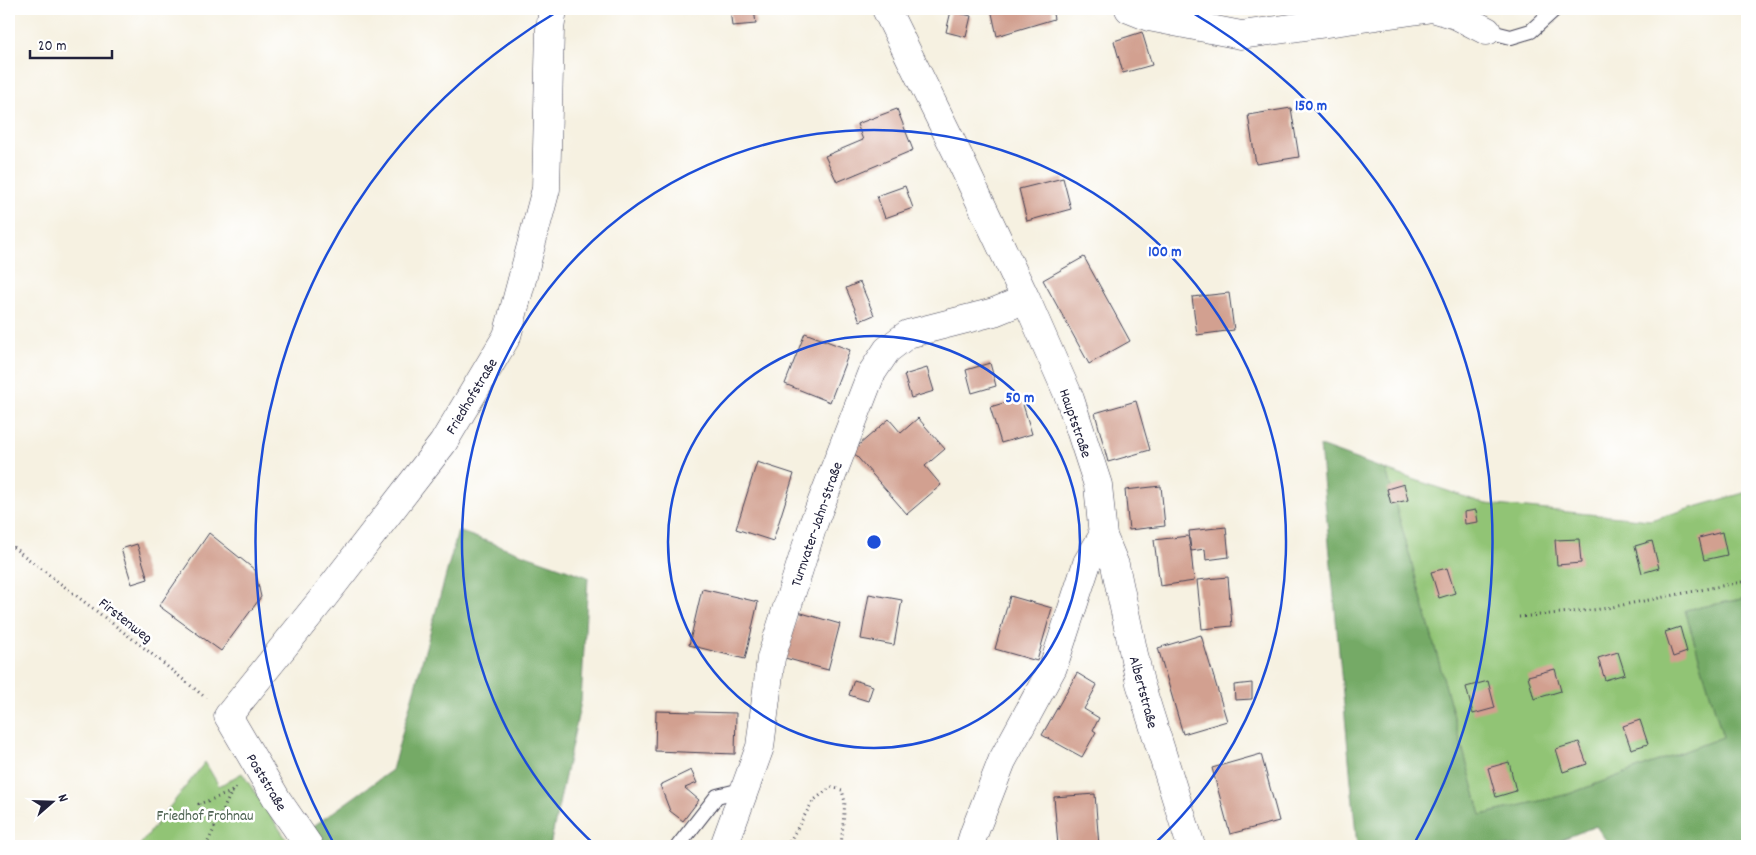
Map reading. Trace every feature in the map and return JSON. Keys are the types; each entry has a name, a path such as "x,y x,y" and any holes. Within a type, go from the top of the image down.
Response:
{"street":[{"name":"Friedhofstraße","path":"228,716 323,598 443,443 507,336 546,189 550,29 553,9"},
{"path":"1129,9 1149,17 1241,35 1426,9"},
{"path":"1436,9 1456,15 1487,32"},
{"name":"Hauptstraße","path":"889,10 1026,299 1072,408 1098,486 1103,536"},
{"name":"Turnvater-Jahn-Straße","path":"724,846 760,747 772,658 814,522 872,374 888,350 908,334 994,312 1026,299"},
{"path":"970,846 1002,761 1053,667 1087,563 1103,536"},
{"name":"Albertstraße","path":"1103,536 1114,565 1140,683 1191,846"},
{"name":"Poststraße","path":"228,716 278,801 309,846"}],"lane":[{"path":"1487,32 1511,37 1531,31 1554,9"},
{"path":"678,846 717,796 745,788"}],"path":[{"name":"Firstenweg","path":"9,544 143,647 228,716"},
{"path":"1519,616 1602,609 1747,581"},
{"path":"206,846 232,791 256,765"},
{"path":"787,846 813,801 831,787 842,790 845,802 841,846"},
{"path":"203,814 199,804 232,791"}],"green space":[{"path":"1320,446 1386,470 1481,815 1569,794 1723,737 1685,610 1747,598 1747,846 1610,846 1596,826 1545,846 1357,846"},
{"path":"1386,470 1486,504 1650,520 1747,492 1747,598 1685,610 1723,737 1569,794 1481,815"},
{"path":"458,531 588,577 581,702 550,846 309,846 301,835 392,770"},
{"name":"Friedhof Frohnau","path":"205,762 219,786 242,773 291,846 139,846"}],"building":[{"path":"730,9 754,9 756,24 732,26"},
{"path":"991,9 1052,9 1054,19 997,36"},
{"path":"951,11 971,16 966,37 946,32"},
{"path":"1142,32 1152,65 1123,73 1114,41"},
{"path":"1291,108 1299,157 1256,164 1248,115"},
{"path":"897,109 913,150 837,182 825,156 863,140 857,124"},
{"path":"1063,178 1071,209 1027,221 1019,189"},
{"path":"905,186 913,208 885,218 877,196"},
{"path":"1084,257 1130,341 1089,364 1043,280"},
{"path":"860,282 874,315 860,321 846,288"},
{"path":"1229,293 1234,330 1197,335 1192,297"},
{"path":"805,333 850,350 830,402 785,384"},
{"path":"990,363 996,386 972,393 966,370"},
{"path":"927,368 934,391 911,398 904,375"},
{"path":"1021,398 1032,434 1001,443 990,407"},
{"path":"1136,401 1150,450 1108,462 1095,413"},
{"path":"918,418 945,449 925,466 941,485 907,514 852,451 889,419 901,433"},
{"path":"757,462 794,474 773,541 736,529"},
{"path":"1404,484 1408,500 1391,504 1387,489"},
{"path":"1161,486 1165,526 1129,530 1125,490"},
{"path":"1476,510 1478,522 1465,524 1464,512"},
{"path":"1226,527 1229,557 1206,560 1205,549 1191,551 1189,531"},
{"path":"1722,532 1727,555 1704,560 1699,538"},
{"path":"209,533 255,570 261,597 221,651 159,606"},
{"path":"1188,536 1194,581 1160,586 1154,540"},
{"path":"1579,539 1581,563 1557,565 1555,540"},
{"path":"1652,541 1659,568 1642,573 1635,546"},
{"path":"137,544 148,579 132,584 121,549"},
{"path":"1447,568 1455,593 1439,598 1431,572"},
{"path":"1228,577 1232,626 1202,629 1197,580"},
{"path":"702,589 758,602 745,659 689,645"},
{"path":"869,594 902,600 894,645 861,639"},
{"path":"1010,596 1052,608 1037,661 995,649"},
{"path":"798,612 840,624 828,670 785,658"},
{"path":"1680,627 1687,652 1673,657 1665,632"},
{"path":"1201,635 1227,721 1183,734 1158,648"},
{"path":"1618,652 1625,674 1605,680 1598,658"},
{"path":"1555,669 1561,691 1534,699 1528,676"},
{"path":"1077,673 1097,685 1084,709 1099,718 1093,730 1096,732 1082,757 1042,735"},
{"path":"854,680 873,686 868,701 849,695"},
{"path":"1488,681 1495,708 1473,714 1466,687"},
{"path":"1252,683 1252,699 1235,700 1234,685"},
{"path":"656,711 736,713 735,754 655,751"},
{"path":"1640,720 1648,744 1631,749 1623,726"},
{"path":"1579,742 1587,764 1563,772 1556,749"},
{"path":"1261,754 1279,821 1230,834 1212,768"},
{"path":"1509,762 1516,791 1496,797 1488,768"},
{"path":"691,770 697,783 685,788 699,800 683,821 670,811 660,785"},
{"path":"1095,794 1099,846 1058,846 1054,797"}]}
